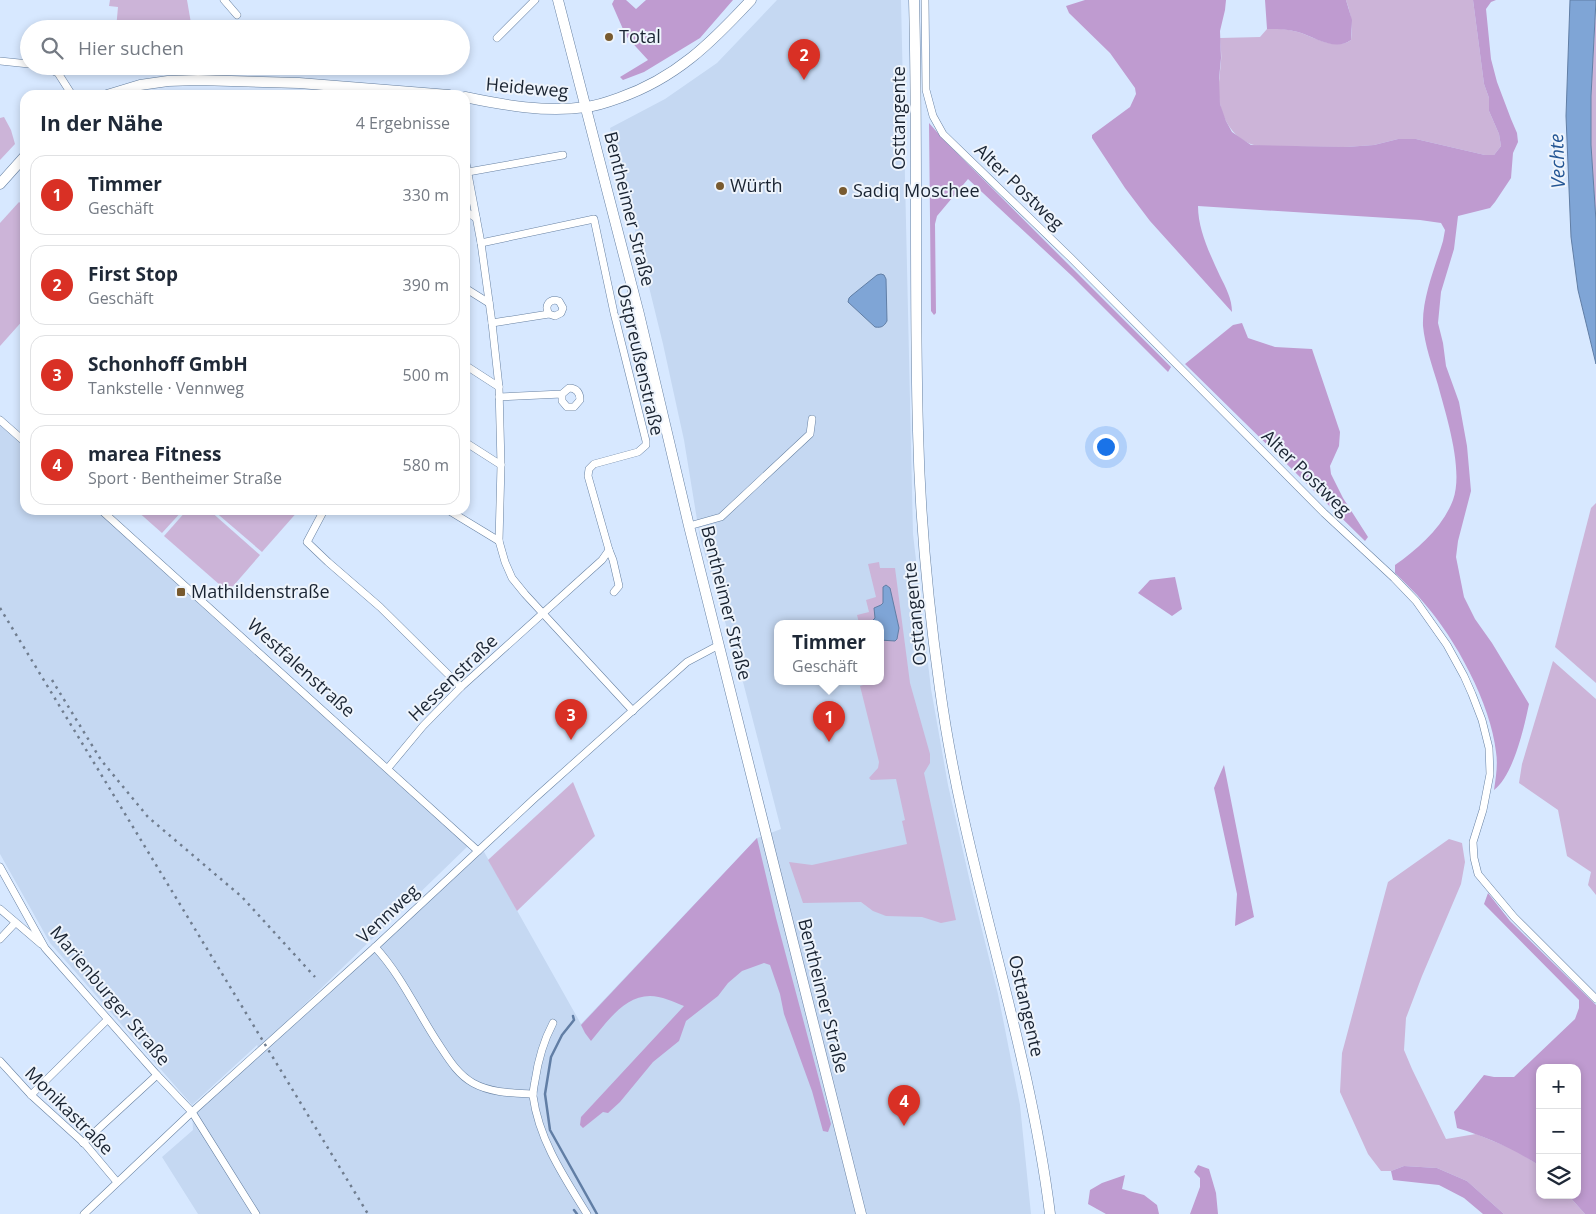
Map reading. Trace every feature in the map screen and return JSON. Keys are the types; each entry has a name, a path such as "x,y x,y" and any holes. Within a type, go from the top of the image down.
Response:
{"street":[{"path":"224,0 237,15"},
{"path":"497,38 535,0"},
{"name":"Bentheimer Straße","path":"558,0 641,324 689,526 861,1214"},
{"name":"Heideweg","path":"470,98 520,106 558,109 606,103 634,93 663,78 709,44 751,0"},
{"name":"Osttangente","path":"914,0 917,110 915,220 918,434 923,527 930,605 940,693 958,787 1021,1056 1040,1148 1050,1214"},
{"name":"Alter Postweg","path":"925,0 926,90 933,116 943,134 1071,258 1324,513 1394,578 1416,601 1447,645 1472,694 1482,720 1489,748 1490,774 1483,810 1473,842 1478,874 1514,917 1596,999"},
{"path":"0,61 20,63"},
{"path":"59,75 69,90"},
{"path":"122,90 140,84 198,80 299,83 387,90"},
{"path":"470,172 563,155"},
{"path":"0,184 20,162"},
{"path":"470,184 481,243 500,397 499,541 505,562 512,578 633,710"},
{"path":"470,214 476,218"},
{"name":"Ostpreußenstraße","path":"481,243 594,219 614,313 646,440 646,445 642,450 594,464 589,469 588,476 609,550"},
{"path":"470,291 489,303"},
{"path":"492,323 549,314"},
{"path":"470,368 499,387"},
{"path":"500,397 562,394"},
{"path":"689,526 721,517 810,434 812,419"},
{"path":"0,420 20,438"},
{"path":"470,445 501,465"},
{"name":"Westfalenstraße","path":"108,515 478,850"},
{"path":"321,515 307,542 380,608 461,687"},
{"path":"456,515 499,541"},
{"path":"609,550 619,586 614,592"},
{"path":"543,613 602,560 609,550"},
{"name":"Hessenstraße","path":"388,768 423,726 461,687 543,613"},
{"name":"Vennweg","path":"84,1214 192,1112 633,710 687,662 719,645"},
{"name":"Marienburger Straße","path":"0,867 45,948 157,1076 192,1112 256,1214"},
{"path":"0,909 45,948"},
{"path":"0,939 16,923"},
{"path":"375,946 385,957 450,1061 462,1076 482,1087 509,1093 533,1094"},
{"path":"31,1095 107,1020"},
{"path":"553,1023 543,1043 533,1094 542,1133 549,1151 587,1214"},
{"name":"Monikastraße","path":"0,1061 31,1095 83,1143 117,1182"},
{"path":"83,1143 157,1076"}],"shaded area":[{"path":"110,0 187,0 190,20 117,20 118,7 109,6"},
{"path":"614,0 626,0 636,9 646,0 733,0 700,38 644,72 623,80 620,77 648,60 626,36 612,4"},
{"path":"777,0 901,0 913,534 931,689 948,785 998,994 1020,1105 1031,1214 198,1214 162,1157 193,1130 192,1112 259,1050 257,1045 192,1105 50,943 0,854 0,425 20,442 20,515 107,515 468,846 276,1032 483,850 581,1024 757,838 781,829 743,682 700,538 684,440 663,344 610,128 665,99 717,63"},
{"path":"1085,0 1226,0 1220,31 1220,104 1232,132 1251,145 1346,147 1374,145 1398,139 1416,139 1485,155 1494,155 1501,146 1499,134 1489,111 1489,98 1484,84 1473,0 1496,0 1491,2 1486,9 1491,59 1497,82 1517,133 1518,142 1513,153 1511,178 1495,202 1490,208 1458,216 1454,249 1441,292 1438,323 1446,366 1459,402 1467,446 1471,491 1458,541 1456,557 1464,597 1475,619 1529,704 1517,751 1507,774 1494,790 1497,766 1493,733 1487,713 1470,673 1436,617 1395,573 1395,565 1421,545 1443,519 1449,510 1456,488 1453,442 1427,348 1423,326 1427,293 1445,230 1441,223 1420,220 1198,206 1202,233 1228,294 1232,312 1150,221 1125,188 1092,138 1092,135 1130,107 1136,94 1135,88 1110,53 1069,13 1066,6"},
{"path":"1265,0 1346,0 1352,20 1351,40 1338,45 1294,31 1267,29"},
{"path":"1346,0 1473,0 1484,84 1489,98 1489,111 1499,134 1501,146 1494,155 1485,155 1416,139 1398,139 1374,145 1346,147 1259,146 1238,137 1225,119 1219,98 1220,38 1260,37 1267,29 1287,29 1332,44 1345,43 1351,40 1352,29"},
{"path":"1596,8 1596,221 1591,145 1591,96"},
{"path":"4,117 11,130 15,144 0,160 0,118"},
{"path":"929,123 1171,367 1168,372 1072,276 968,179 937,216 935,224 936,313 934,315 931,311"},
{"path":"20,203 20,324 0,346 0,223"},
{"path":"1242,323 1248,338 1275,347 1312,349 1340,432 1339,446 1330,466 1331,474 1343,498 1368,537 1365,541 1185,364 1233,325"},
{"path":"1596,503 1596,683 1555,647 1591,508"},
{"path":"142,515 178,515 162,533"},
{"path":"183,515 215,515 260,555 228,592 164,536"},
{"path":"219,515 295,515 262,552"},
{"path":"879,562 880,568 895,568 910,683 930,754 930,763 924,773 956,920 941,923 922,917 886,916 873,911 861,902 803,903 789,862 812,865 907,844 902,821 905,820 896,779 871,780 869,778 878,768 879,762 860,686 884,685 884,620 858,620 857,615 869,612 866,600 876,597 868,564"},
{"path":"1175,577 1182,609 1172,616 1138,593 1150,580"},
{"path":"1553,661 1596,699 1596,895 1588,885 1591,872 1567,856 1558,810 1519,783 1522,764"},
{"path":"1224,765 1254,917 1235,926 1237,894 1214,788"},
{"path":"573,782 595,836 517,911 488,860"},
{"path":"757,838 776,918 831,1124 828,1132 823,1131 812,1091 784,1014 780,994 770,965 764,963 742,971 728,983 718,996 686,1021 679,1041 653,1062 620,1102 608,1113 603,1112 583,1128 580,1125 581,1117 684,1006 659,997 641,997 632,1000 609,1019 591,1041 581,1025"},
{"path":"1449,839 1462,843 1465,862 1461,884 1406,1018 1404,1050 1446,1139 1476,1134 1515,1150 1536,1163 1536,1199 1572,1199 1585,1214 1504,1214 1467,1181 1437,1168 1404,1166 1391,1171 1381,1171 1368,1154 1340,1092 1342,1053 1388,882"},
{"path":"1488,893 1510,921 1596,1005 1596,1214 1585,1214 1572,1199 1581,1199 1581,1064 1536,1064 1536,1164 1500,1144 1457,1128 1454,1112 1484,1075 1514,1077 1575,1019 1579,1008 1579,1000 1484,904"},
{"path":"1198,1165 1209,1169 1216,1193 1218,1214 1190,1214 1200,1187 1200,1178 1194,1172"},
{"path":"1404,1166 1437,1168 1467,1181 1504,1214 1483,1214 1464,1198 1439,1185 1393,1180 1391,1171"},
{"path":"1125,1175 1122,1189 1144,1195 1157,1205 1159,1214 1106,1214 1088,1204 1090,1190 1102,1183"}],"water":[{"path":"1570,0 1596,0 1591,96 1591,145 1596,221 1596,364 1578,290 1571,237 1566,116"},
{"path":"881,274 886,279 887,321 882,326 875,327 848,302 851,296 877,275"},
{"path":"886,585 890,588 899,628 895,641 884,640 884,620 873,620 875,618 874,608 883,603 883,587"}],"waterway":[{"path":"573,1016 574,1020 562,1035 551,1057 545,1094 550,1130 597,1214"},
{"path":"574,1210 577,1214"}],"railway":[{"path":"0,608 368,1214"},
{"path":"52,680 101,760 148,817 242,897 315,977"}],"place":[{"name":"Total","path":"609,37"},
{"name":"First Stop","path":"804,80"},
{"name":"Würth","path":"720,186"},
{"name":"Sadiq Moschee","path":"843,191"},
{"name":"Mathildenstraße","path":"181,592"},
{"name":"Schonhoff GmbH","path":"571,740"},
{"name":"Timmer","path":"829,742"},
{"name":"marea Fitness","path":"904,1126"}],"water label":[{"name":"Vechte","path":"1557,161"}]}
